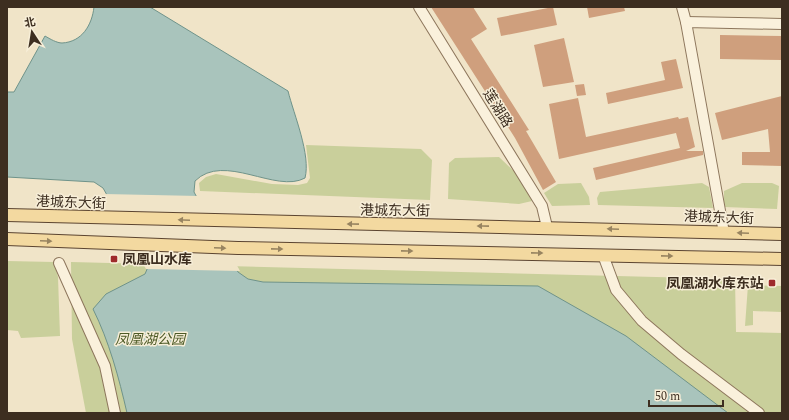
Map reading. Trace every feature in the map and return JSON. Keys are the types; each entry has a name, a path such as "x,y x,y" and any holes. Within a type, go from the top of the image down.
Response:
{"main road":[{"name":"港城东大街","path":"7,215 223,222 547,227 782,234"},
{"path":"7,239 238,248 782,259"}],"street":[{"name":"莲湖路","path":"419,7 542,206 547,227"},
{"path":"682,7 724,233"},
{"path":"686,22 782,24"},
{"path":"603,255 616,290 642,321 682,354 759,413"},
{"path":"59,263 105,366 115,413"}],"green space":[{"path":"306,145 421,149 432,160 430,200 200,191 199,183 206,177 216,174 272,184 298,185 307,183 310,178"},
{"path":"499,157 517,174 532,201 519,204 448,199 449,163 455,158"},
{"path":"581,183 589,197 590,205 552,206 544,193 558,184"},
{"path":"702,183 709,187 713,208 598,205 597,198 600,192"},
{"path":"742,183 772,183 779,186 777,209 724,207 724,191"},
{"path":"7,261 54,262 58,277 60,336 21,338 18,331 7,330"},
{"name":"凤凰湖公园","path":"71,262 735,279 736,332 782,333 782,413 86,413 72,339"},
{"path":"748,285 782,286 782,312 753,311 753,325 745,326"}],"water":[{"name":"凤凰山水库","path":"94,7 150,7 288,91 304,147 306,158 305,178 293,182 280,181 235,172 220,171 207,173 195,181 194,192 238,272 248,279 263,282 538,286 626,336 728,413 127,413 113,360 99,321 93,309 106,294 145,274 148,267 103,188 94,182 7,177 7,92 14,92 45,36 60,43 69,42 75,39 85,31 88,26"}],"pier":[{"path":"104,194 199,196 240,271 146,269"}],"building":[{"path":"431,7 473,7 487,29 471,39 529,130 526,131 556,182 543,190 515,138"},
{"path":"553,7 557,25 501,36 497,18"},
{"path":"587,7 624,7 625,11 589,18"},
{"path":"720,35 782,36 782,60 720,59"},
{"path":"564,38 574,82 543,87 534,45"},
{"path":"676,59 683,88 608,104 606,93 665,80 661,62"},
{"path":"584,84 586,95 577,96 575,85"},
{"path":"782,96 782,166 742,165 742,152 770,152 768,129 722,140 715,113"},
{"path":"578,98 586,137 678,117 679,119 688,117 695,147 686,151 703,151 703,155 596,180 593,168 680,148 676,133 559,159 549,104"}],"place":[{"name":"凤凰山水库","path":"114,259"},
{"name":"凤凰湖水库东站","path":"772,283"}]}
